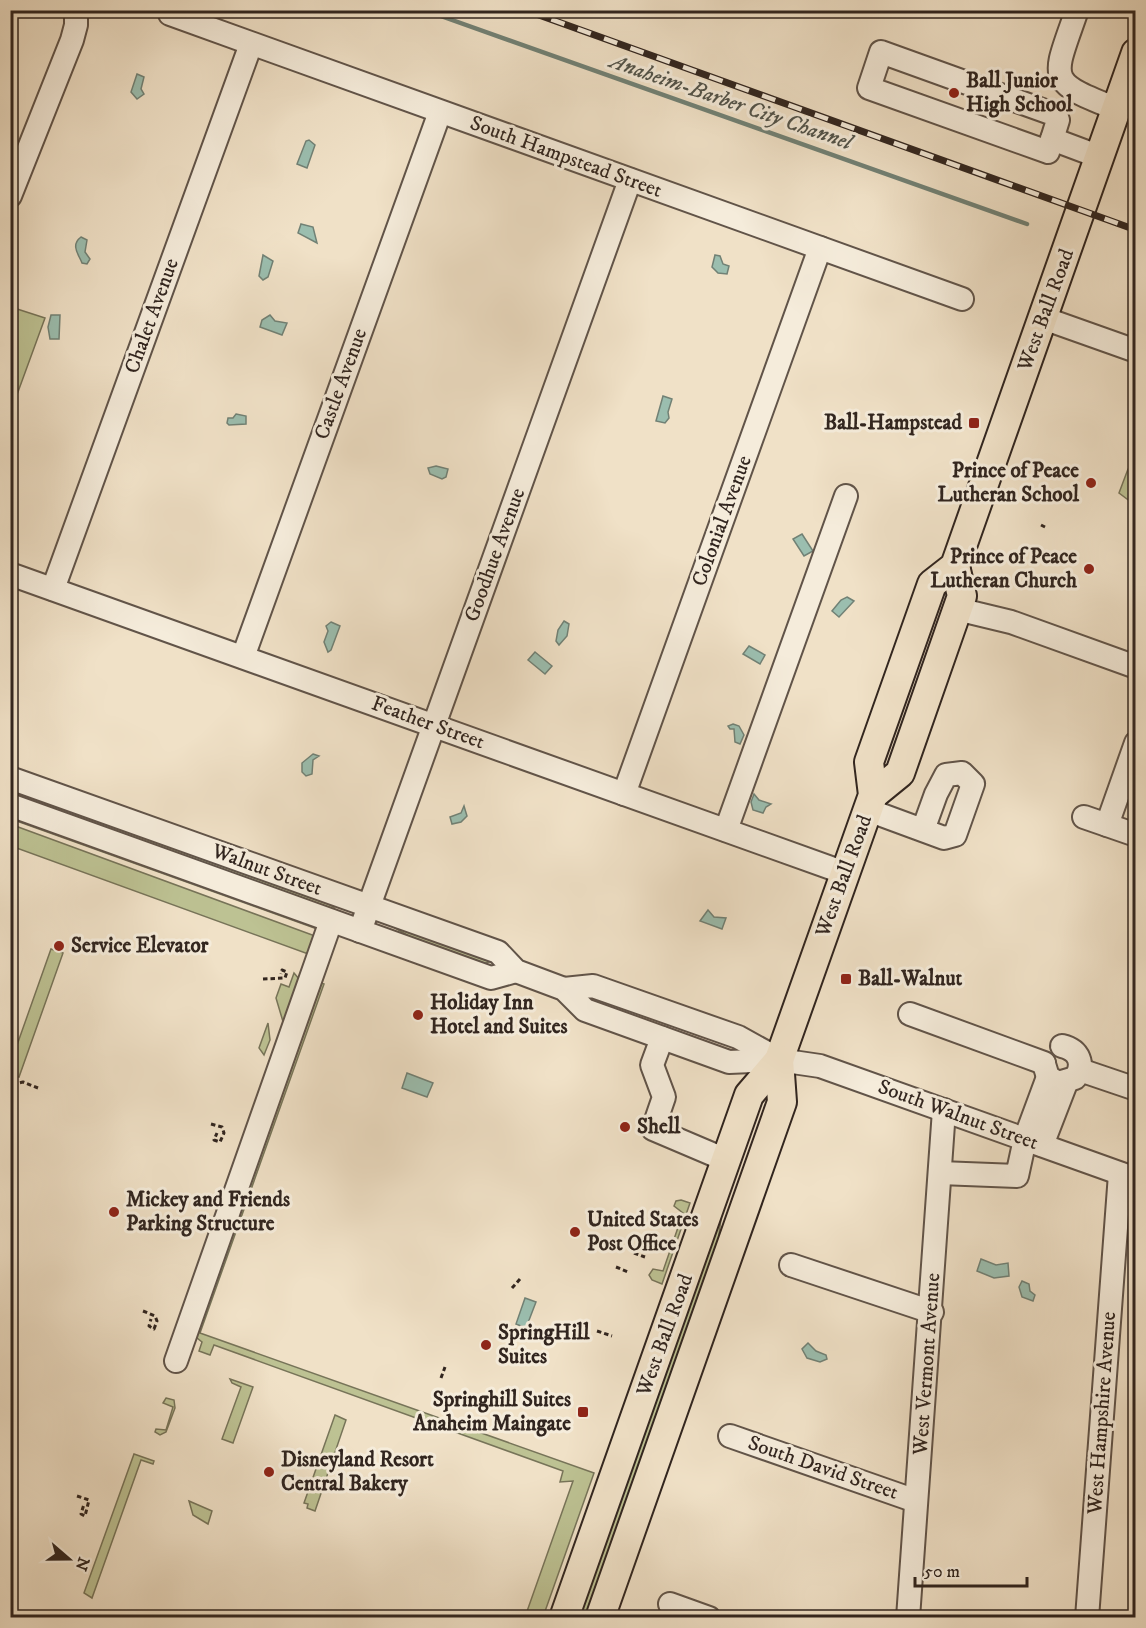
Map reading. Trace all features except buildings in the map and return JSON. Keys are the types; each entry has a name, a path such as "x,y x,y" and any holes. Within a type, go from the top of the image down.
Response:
{"main road":[{"name":"West Ball Road","path":"564,1617 749,1095 779,1060 870,802 868,762 932,584 955,566 1100,157 1124,103 1136,53"},
{"name":"West Ball Road","path":"870,802 900,772 962,596 955,566"},
{"name":"West Ball Road","path":"600,1617 782,1102 779,1060"}],"street":[{"path":"10,196 72,40 76,25 76,10"},
{"path":"1077,10 1059,60 1063,83 1074,92 1124,103"},
{"name":"South Hampstead Street","path":"170,14 962,299"},
{"name":"Chalet Avenue","path":"53,589 251,44"},
{"path":"881,52 1056,115 1058,120 1052,139 1048,152 869,88 881,52"},
{"name":"Castle Avenue","path":"243,657 440,112"},
{"path":"1052,139 1100,157"},
{"name":"Goodhue Avenue","path":"360,931 630,180"},
{"name":"Colonial Avenue","path":"624,794 820,248"},
{"path":"1043,318 1136,351"},
{"path":"726,831 846,496"},
{"name":"Feather Street","path":"10,574 845,873"},
{"path":"957,609 1011,622 1136,667"},
{"path":"1107,825 1136,743"},
{"name":"Walnut Street","path":"10,778 498,952 516,971 564,989 585,1010 729,1062 779,1060"},
{"path":"870,802 923,830"},
{"name":"Walnut Street","path":"10,805 491,978 516,971"},
{"path":"1084,817 1136,836"},
{"path":"176,1361 331,921"},
{"name":"Walnut Street","path":"564,989 593,986 738,1037 779,1060"},
{"path":"910,1014 1058,1066 1136,1089"},
{"path":"662,1038 652,1065 664,1097 653,1129 726,1160"},
{"name":"South Walnut Street","path":"779,1060 820,1066 1128,1176"},
{"path":"940,1173 1017,1176 1033,1142 1058,1066"},
{"name":"West Vermont Avenue","path":"908,1617 932,1312 944,1110"},
{"name":"West Hampshire Avenue","path":"1087,1617 1128,1176"},
{"path":"791,1264 932,1312"},
{"name":"South David Street","path":"730,1436 916,1501"},
{"path":"670,1604 710,1617"}],"path":[{"path":"1041,525 1047,528"},
{"path":"263,979 281,979 287,972 282,970 280,975"},
{"path":"10,1092 14,1084 23,1082 38,1088"},
{"path":"211,1124 222,1127 224,1133 220,1142 214,1140 217,1133"},
{"path":"634,1254 645,1257"},
{"path":"616,1267 628,1272"},
{"path":"512,1288 520,1279"},
{"path":"143,1311 155,1316 157,1321 154,1329 149,1326 151,1319"},
{"path":"597,1331 612,1336"},
{"path":"441,1378 445,1367"},
{"path":"77,1496 89,1500 85,1516 81,1514 84,1504"}],"shaded area":[{"path":"137,74 144,77 141,89 144,94 137,99 131,92"},
{"path":"309,140 315,145 307,168 297,164 306,141"},
{"path":"301,224 313,227 317,243 298,233"},
{"path":"81,237 87,240 85,252 90,259 87,264 82,263 76,250 76,243"},
{"path":"263,255 273,261 268,277 263,280 259,276"},
{"path":"715,255 720,256 723,264 729,266 727,274 718,273 712,267"},
{"path":"10,307 45,318 11,411"},
{"path":"51,315 60,315 59,339 50,339 48,327"},
{"path":"270,315 275,321 287,323 282,335 260,327 262,320"},
{"path":"663,396 672,399 668,412 669,418 665,423 656,421"},
{"path":"236,414 246,416 246,424 229,425 228,418 233,418"},
{"path":"436,466 448,469 446,477 442,479 430,474 428,468"},
{"path":"1135,467 1135,501 1131,502 1119,493 1128,469"},
{"path":"802,534 813,551 804,556 793,539"},
{"path":"847,597 854,601 839,617 832,611 841,600"},
{"path":"564,621 569,624 567,636 559,645 556,641 558,630"},
{"path":"331,622 340,626 331,650 328,652 324,642 328,631 326,626"},
{"path":"749,646 765,655 760,664 743,654"},
{"path":"535,652 552,666 545,674 528,660"},
{"path":"733,724 739,726 744,735 740,744 735,742 734,729 728,726"},
{"path":"313,754 319,756 313,760 312,774 306,776 302,772 302,763"},
{"path":"11,791 328,904 334,907 334,912 11,798"},
{"path":"754,794 759,800 771,804 763,813 753,810 751,802"},
{"path":"464,806 467,816 461,822 452,824 450,817 461,813"},
{"path":"11,814 310,921 320,930 11,819"},
{"path":"10,824 315,936 311,955 11,846"},
{"path":"708,910 714,917 726,918 722,929 700,921"},
{"path":"392,926 491,961 484,964 415,940"},
{"path":"51,949 63,953 19,1077 11,1075 11,1062"},
{"path":"294,973 299,979 284,1025 276,998 281,984 289,987"},
{"path":"318,982 324,984 200,1333 594,1473 543,1617 525,1617 573,1481 560,1482 563,1471 214,1345 210,1355 199,1351 202,1342 192,1334"},
{"path":"268,1023 270,1040 264,1055 259,1048"},
{"path":"407,1073 433,1083 427,1097 402,1088"},
{"path":"676,1201 690,1203 662,1284 652,1280 649,1275 653,1269 663,1271 683,1213 674,1206"},
{"path":"719,1219 721,1219 717,1249 586,1617 578,1618"},
{"path":"981,1259 996,1265 1008,1263 1009,1276 994,1278 977,1271"},
{"path":"1022,1281 1029,1284 1030,1291 1035,1295 1033,1301 1022,1297 1019,1287"},
{"path":"525,1298 536,1302 526,1328 516,1324"},
{"path":"808,1343 816,1351 826,1355 827,1359 820,1362 807,1358 802,1349"},
{"path":"230,1379 253,1387 233,1443 222,1439 241,1387 232,1383"},
{"path":"166,1398 174,1400 175,1408 166,1432 160,1435 155,1432 156,1429 166,1430 173,1407 163,1403"},
{"path":"335,1415 346,1420 315,1511 307,1508 308,1504 304,1503"},
{"path":"134,1454 154,1461 153,1464 141,1460 92,1598 84,1593"},
{"path":"189,1501 212,1511 208,1524 193,1515"}],"waterway":[{"name":"Anaheim-Barber City Channel","path":"424,10 1027,224"}],"railway":[{"path":"525,10 1136,230"}],"place":[{"name":"Ball Junior High School","path":"954,93"},
{"name":"Ball-Hampstead","path":"974,423"},
{"name":"Prince of Peace Lutheran School","path":"1091,483"},
{"name":"Prince of Peace Lutheran Church","path":"1089,569"},
{"name":"Service Elevator","path":"59,946"},
{"name":"Ball-Walnut","path":"846,979"},
{"name":"Holiday Inn Hotel and Suites","path":"418,1015"},
{"name":"Shell","path":"625,1127"},
{"name":"Mickey and Friends Parking Structure","path":"114,1212"},
{"name":"United States Post Office","path":"575,1232"},
{"name":"SpringHill Suites","path":"486,1345"},
{"name":"Springhill Suites Anaheim Maingate","path":"583,1412"},
{"name":"Disneyland Resort Central Bakery","path":"269,1472"}]}
